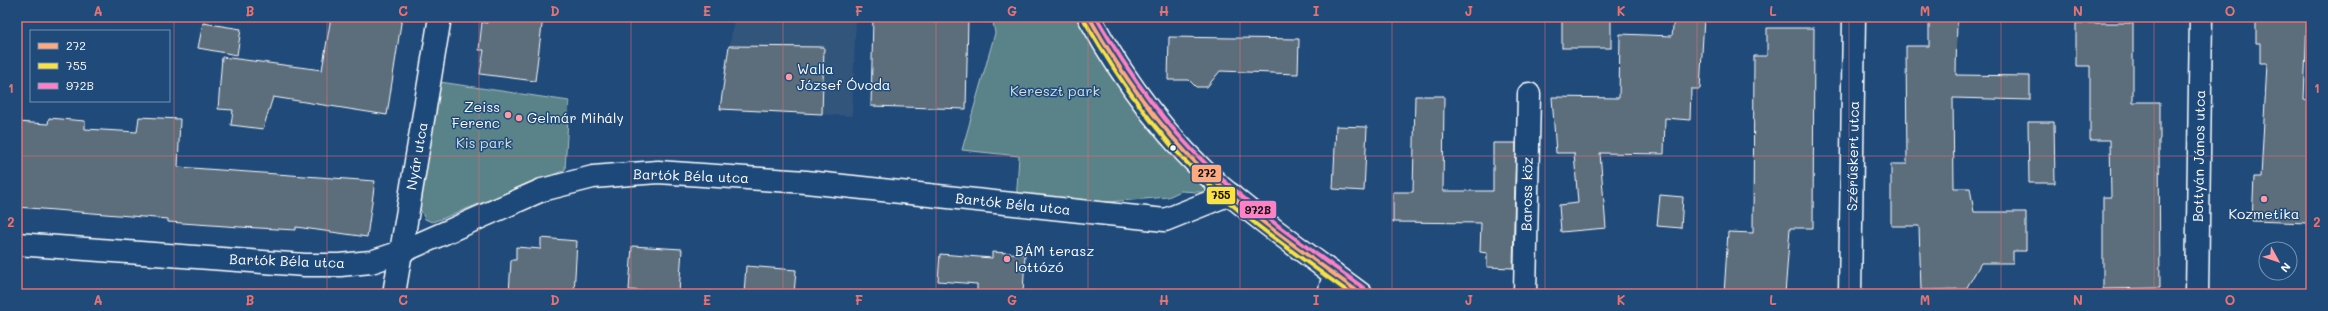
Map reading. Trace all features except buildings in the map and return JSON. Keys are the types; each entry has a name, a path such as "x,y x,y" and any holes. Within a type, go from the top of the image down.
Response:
{"street":[{"name":"Nyár utca","path":"394,294 440,17"},
{"path":"1089,17 1106,48 1155,116 1181,147 1230,194 1305,254 1332,284 1361,294"},
{"name":"Szérűskert utca","path":"1850,294 1854,17"},
{"name":"Bottyán János utca","path":"2198,294 2201,17"},
{"name":"Baross köz","path":"1525,294 1529,94"},
{"name":"Bartók Béla utca","path":"17,244 305,265 340,265 371,262 401,252 542,190 593,177 658,172 806,182 1165,220 1230,194"}],"shaded area":[{"name":"Walla József Óvoda","path":"734,17 856,17 852,116 720,109"}],"green space":[{"name":"Kereszt park","path":"992,17 1094,17 1181,147 1230,194 1181,191 1168,197 1047,207 1016,204 1019,156 962,150 995,33"},
{"name":"Kis park","path":"440,82 569,101 565,170 441,219 432,222 425,219 419,207"}],"transit line":[{"name":"272","path":"1089,17 1126,77 1154,115 1201,168 1219,186 1258,218 1361,294"},
{"name":"972B","path":"1096,17 1120,57 1146,95 1160,114 1191,149 1244,199 1365,289"},
{"name":"755","path":"1084,20 1136,101 1181,157 1216,191 1253,222 1351,294"}],"place":[{"name":"Walla József Óvoda","path":"789,77"},
{"name":"Zeiss Ferenc","path":"508,115"},
{"name":"Gelmár Mihály","path":"519,118"},
{"name":"Kozmetika","path":"2264,199"},
{"name":"BÁM terasz lottózó","path":"1007,259"}]}
